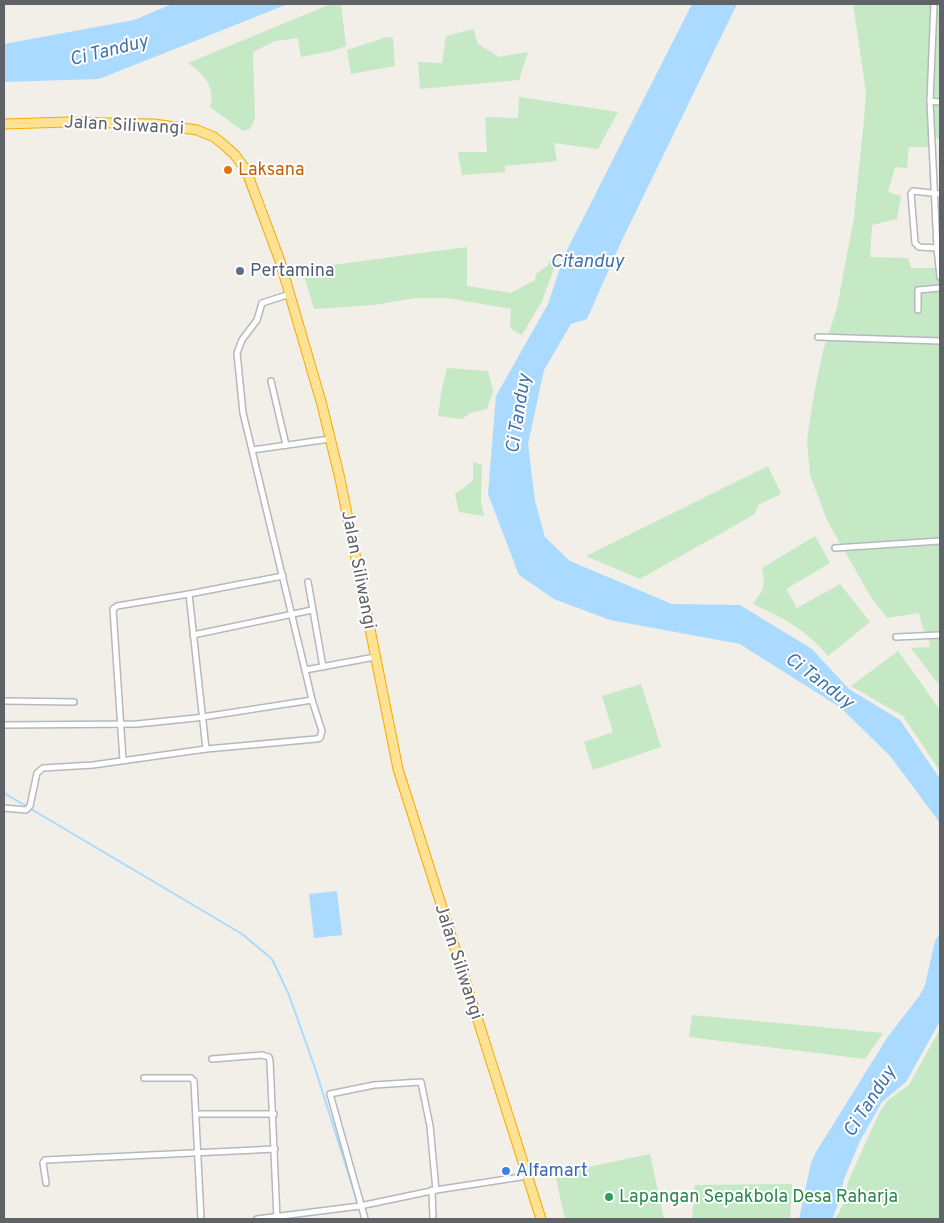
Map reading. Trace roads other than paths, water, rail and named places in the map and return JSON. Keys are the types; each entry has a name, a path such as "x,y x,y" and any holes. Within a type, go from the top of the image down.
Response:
{"highway":[{"name":"Jalan Siliwangi","path":"4,124 68,122 154,124 197,130 214,137 235,155 246,170 260,202 290,294 330,439 398,769 410,812 541,1219"}],"street":[{"path":"934,4 930,101 937,194 937,248 940,277"},
{"path":"930,101 940,102"},
{"path":"937,194 913,192 912,194 915,243 918,248 937,248"},
{"path":"918,310 918,290 940,288"},
{"path":"4,808 28,808 40,770 206,749 320,738 322,731 312,700 243,413 239,347 255,324 262,303 290,294"},
{"path":"818,337 940,341"},
{"path":"270,381 286,445"},
{"path":"252,450 330,439"},
{"path":"834,548 940,541"},
{"path":"123,760 113,609 117,606 283,576"},
{"path":"308,582 323,667"},
{"path":"189,594 206,749"},
{"path":"193,635 312,610"},
{"path":"896,637 940,634"},
{"path":"305,670 375,657"},
{"path":"4,724 120,725 201,717 312,700"},
{"path":"4,701 74,702"},
{"path":"212,1058 262,1055 269,1057 274,1114 277,1218"},
{"path":"144,1078 193,1079 197,1114 200,1219"},
{"path":"365,1219 330,1094 374,1085 422,1082 430,1126 434,1190 433,1219"},
{"path":"197,1114 274,1114"},
{"path":"46,1183 43,1163 45,1160 275,1149"},
{"path":"257,1219 354,1207 434,1190 528,1176"}],"water":[{"name":"Ci Tanduy","path":"172,4 288,4 99,79 4,82 4,44 134,20"},
{"name":"Citanduy","path":"692,4 737,4 622,240 587,319 571,324 544,370 528,444 535,501 545,537 570,561 672,604 740,605 812,649 849,689 900,720 940,779 940,823 890,756 841,708 740,644 610,620 554,599 519,575 488,494 496,396 548,304 564,256"},
{"path":"337,891 342,935 314,938 309,894"},
{"name":"Ci Tanduy","path":"940,933 940,1021 906,1082 882,1102 860,1141 844,1179 832,1219 799,1219 811,1163 816,1152 887,1038 920,995 925,985 935,941"}],"waterway":[{"path":"4,793 242,934 272,959 289,995 315,1068 362,1217"}],"place":[{"name":"Laksana","path":"228,170"},
{"name":"Pertamina","path":"240,271"},
{"name":"Alfamart","path":"506,1171"},
{"name":"Lapangan Sepakbola Desa Raharja","path":"609,1197"}]}
